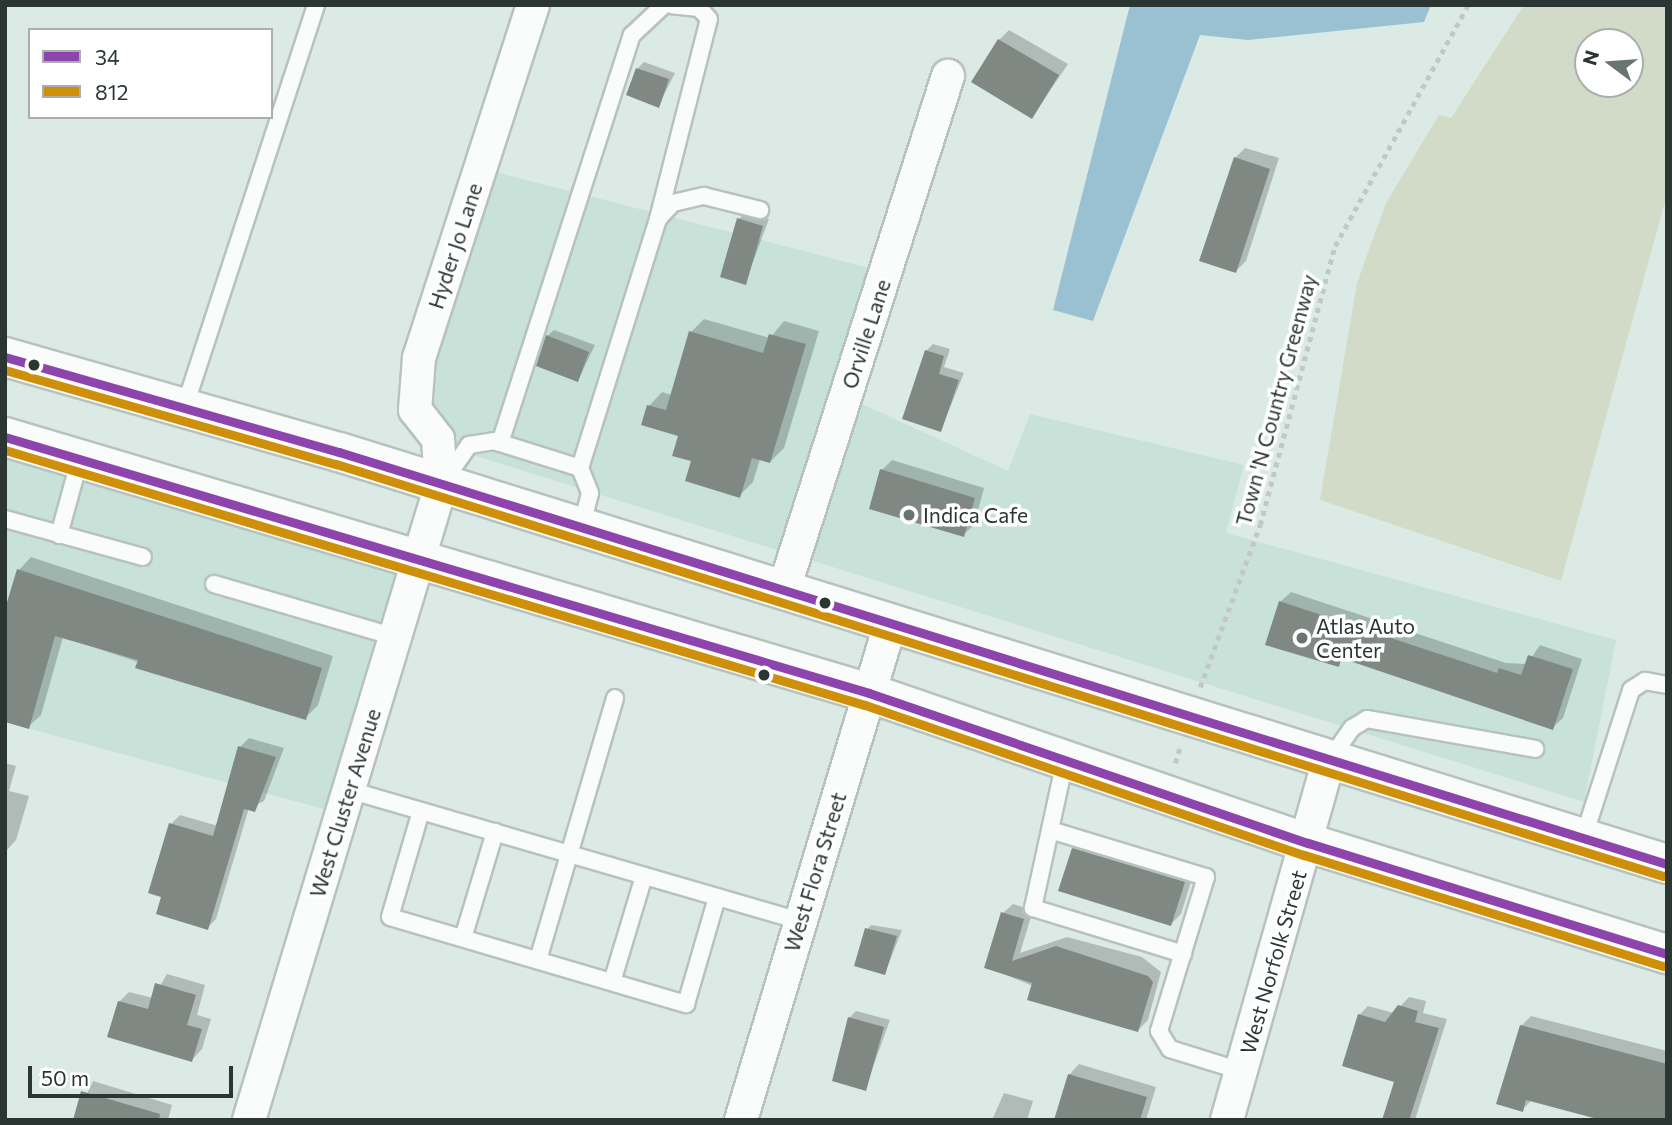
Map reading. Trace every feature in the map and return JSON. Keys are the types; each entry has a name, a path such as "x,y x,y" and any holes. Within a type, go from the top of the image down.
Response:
{"main road":[{"path":"5,357 441,485 1191,717 1328,764 1667,864"},
{"path":"5,437 869,693 1166,791 1308,843 1667,954"}],"street":[{"name":"Hyder Jo Lane","path":"441,485 438,439 415,410 419,358 533,5"},
{"name":"Orville Lane","path":"783,592 948,76"},
{"name":"West Cluster Avenue","path":"249,1120 441,485"},
{"name":"West Flora Street","path":"741,1120 890,625"},
{"name":"West Norfolk Street","path":"1227,1120 1308,843 1328,764"}],"lane":[{"path":"184,409 316,5"},
{"path":"500,443 632,35 664,5"},
{"path":"581,530 590,494 580,468 657,219 709,19 699,8 672,5"},
{"path":"657,219 673,203 705,197 760,210"},
{"path":"441,485 469,446 500,443 580,468"},
{"path":"59,535 80,459"},
{"path":"5,519 143,557"},
{"path":"214,584 395,637"},
{"path":"1583,839 1631,690 1646,681 1667,685"},
{"path":"538,960 615,698"},
{"path":"1328,764 1352,728 1367,719 1535,749"},
{"path":"1065,758 1033,908 1183,954"},
{"path":"349,790 800,921"},
{"path":"421,811 390,917 686,1004 717,897"},
{"path":"1050,830 1206,877 1159,1031 1162,1044 1241,1071"},
{"path":"463,939 495,832"},
{"path":"611,982 644,876"}],"path":[{"name":"Town 'N Country Greenway","path":"1166,791 1260,525 1335,246 1468,5"}],"shaded area":[{"path":"1524,5 1667,5 1667,194 1561,581 1320,500 1357,283 1386,203 1439,115 1451,118"},
{"path":"495,172 870,268 780,551 454,449 431,406 434,361"},
{"path":"860,403 1008,471 1030,414 1244,465 1226,533 1616,640 1584,802 810,560"},
{"path":"5,452 399,568 327,810 5,722"}],"water":[{"path":"1130,5 1431,5 1424,22 1248,40 1200,35 1093,321 1053,310"}],"building":[{"path":"998,39 1059,75 1032,119 971,82"},
{"path":"636,68 669,79 659,108 626,95"},
{"path":"1234,157 1270,169 1236,273 1199,261"},
{"path":"737,218 763,226 746,285 720,277"},
{"path":"689,331 763,353 769,334 806,344 770,463 752,458 740,498 685,481 691,461 672,456 678,436 641,425 647,405 666,410"},
{"path":"546,335 589,352 578,382 536,366"},
{"path":"925,350 944,356 939,374 959,380 941,432 902,419"},
{"path":"880,469 975,498 964,537 869,509"},
{"path":"17,569 322,668 306,720 135,668 138,660 55,636 29,729 5,722 5,609"},
{"path":"1279,601 1497,673 1499,668 1521,675 1528,655 1573,669 1553,730 1341,658 1339,667 1265,645"},
{"path":"238,746 276,757 255,812 244,809 208,930 156,914 161,897 148,893 169,823 213,836"},
{"path":"1072,848 1185,882 1171,926 1058,891"},
{"path":"1001,912 1024,919 1012,961 1056,946 1148,976 1153,982 1138,1032 1027,1000 1032,983 984,968"},
{"path":"865,928 897,936 885,975 854,966"},
{"path":"155,983 196,995 187,1025 202,1029 192,1062 107,1037 118,1001 148,1009"},
{"path":"1398,1005 1418,1011 1415,1022 1439,1028 1409,1120 1382,1120 1394,1082 1342,1066 1358,1014 1385,1022"},
{"path":"848,1017 884,1027 866,1091 832,1081"},
{"path":"1520,1025 1667,1064 1667,1120 1601,1120 1526,1100 1523,1112 1496,1104"},
{"path":"1068,1074 1147,1097 1140,1120 1054,1120"},
{"path":"81,1091 160,1114 159,1120 73,1120"}],"transit line":[{"name":"34","path":"5,357 339,452 1667,864"},
{"name":"812","path":"5,370 336,464 1663,876"},
{"name":"34","path":"5,437 869,693 1308,843 1667,954"},
{"name":"812","path":"5,450 865,705 1304,855 1663,966"}],"place":[{"name":"Indica Cafe","path":"909,515"},
{"name":"Atlas Auto Center","path":"1302,638"}]}
